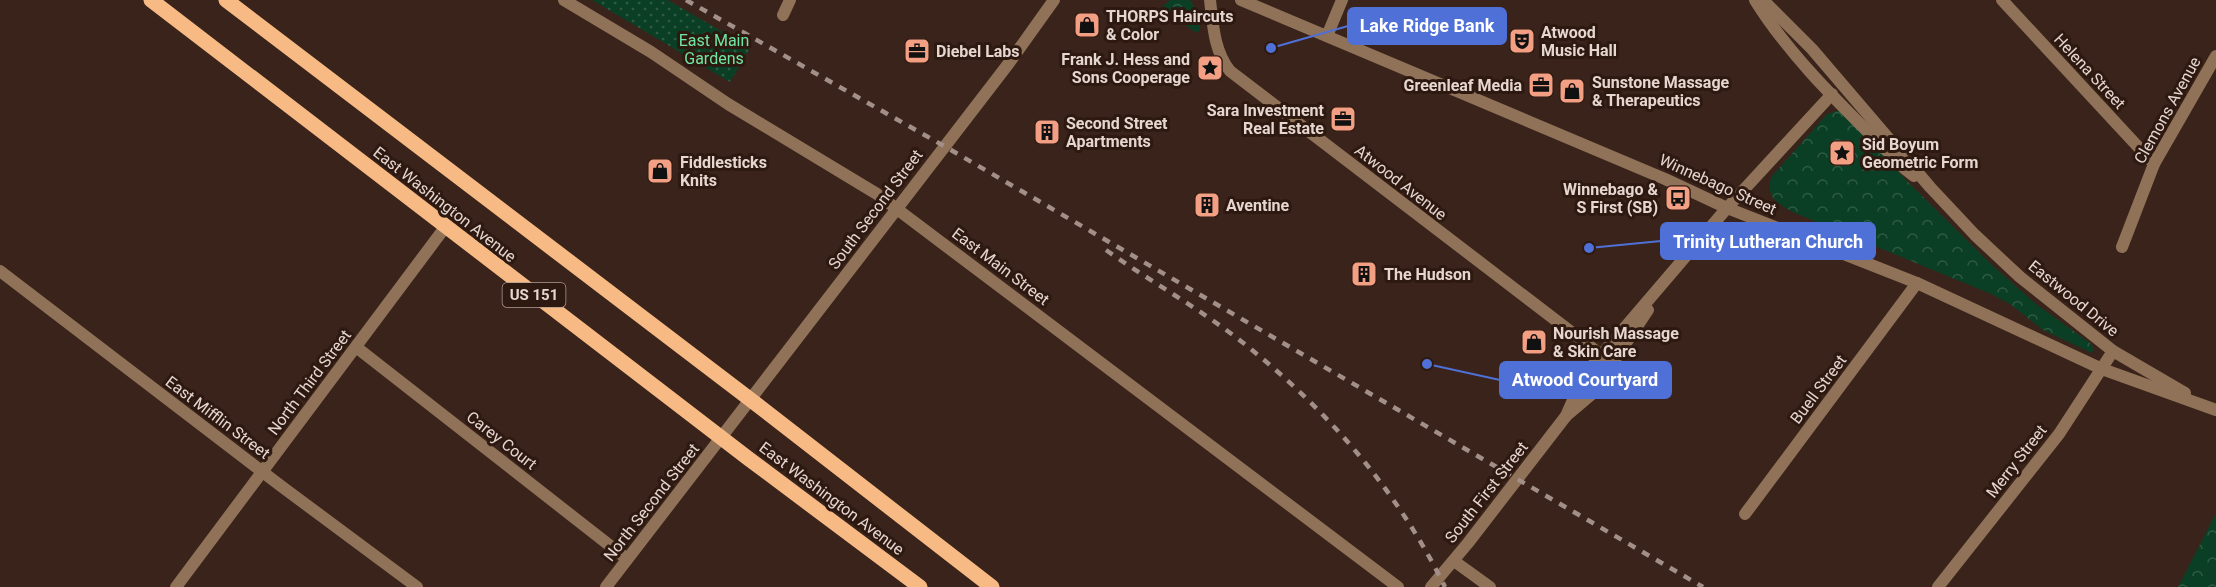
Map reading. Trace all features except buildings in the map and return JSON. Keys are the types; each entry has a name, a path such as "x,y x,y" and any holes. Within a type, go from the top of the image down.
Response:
{"main road":[{"name":"East Washington Avenue","path":"151,0 920,587"},
{"name":"East Washington Avenue","path":"226,0 751,400 992,587"}],"street":[{"name":"East Main Street","path":"564,0 651,52 728,104 878,194 1398,587"},
{"path":"783,15 790,0"},
{"name":"South Second Street","path":"722,438 1009,63 1054,0"},
{"name":"Atwood Avenue","path":"1210,0 1217,47 1222,61 1230,71 1613,364"},
{"name":"Winnebago Street","path":"1241,0 1665,179 1727,208 1917,283 2102,369 2216,410"},
{"path":"1327,36 1342,0"},
{"name":"Eastwood Drive","path":"1755,0 1767,20 1832,94 1905,169 1930,187"},
{"name":"Eastwood Drive","path":"1762,0 1812,49 1930,187 1975,235 2020,277 2113,351 2216,410"},
{"name":"Helena Street","path":"2002,0 2154,164"},
{"name":"Clemons Avenue","path":"2122,247 2154,164 2216,56"},
{"name":"South First Street","path":"1566,416 1577,391 1601,356 1727,208 1832,94"},
{"name":"North Third Street","path":"176,587 446,226"},
{"name":"East Mifflin Street","path":"0,271 417,587"},
{"name":"South First Street","path":"1431,587 1454,561 1566,416 1592,393 1670,276"},
{"name":"Buell Street","path":"1745,514 1917,283"},
{"name":"Carey Court","path":"356,347 627,559"},
{"name":"Merry Street","path":"1938,587 2059,434 2113,351"},
{"name":"North Second Street","path":"606,587 722,438"},
{"path":"1454,561 1490,587"}],"green space":[{"name":"East Main Gardens","path":"592,0 668,0 750,48 730,82"},
{"path":"1170,0 1190,0 1198,15 1200,31 1195,32 1162,7"},
{"path":"1840,110 1854,122 1905,179 1992,265 2036,304 2090,343 2094,349 2092,353 2043,330 2010,304 1991,294 1795,213 1778,203 1771,194 1772,176 1827,114"},
{"path":"2216,513 2216,587 2178,587"}],"railway":[{"path":"686,0 944,146 1703,587"},
{"path":"1106,250 1226,330 1303,395 1331,423 1382,485 1405,518 1445,587"}],"place":[{"name":"THORPS Haircuts & Color","path":"1087,25"},
{"name":"Atwood Music Hall","path":"1522,41"},
{"name":"Lake Ridge Bank","path":"1271,48"},
{"name":"Diebel Labs","path":"917,51"},
{"name":"Frank J. Hess and Sons Cooperage","path":"1210,68"},
{"name":"Greenleaf Media","path":"1541,85"},
{"name":"Sunstone Massage & Therapeutics","path":"1572,91"},
{"name":"Sara Investment Real Estate","path":"1343,119"},
{"name":"Second Street Apartments","path":"1047,132"},
{"name":"Sid Boyum Geometric Form","path":"1842,153"},
{"name":"Fiddlesticks Knits","path":"660,171"},
{"name":"Winnebago & S First (SB)","path":"1678,198"},
{"name":"Aventine","path":"1207,205"},
{"name":"Trinity Lutheran Church","path":"1589,248"},
{"name":"The Hudson","path":"1364,274"},
{"name":"Nourish Massage & Skin Care","path":"1534,342"},
{"name":"Atwood Courtyard","path":"1427,364"}]}
